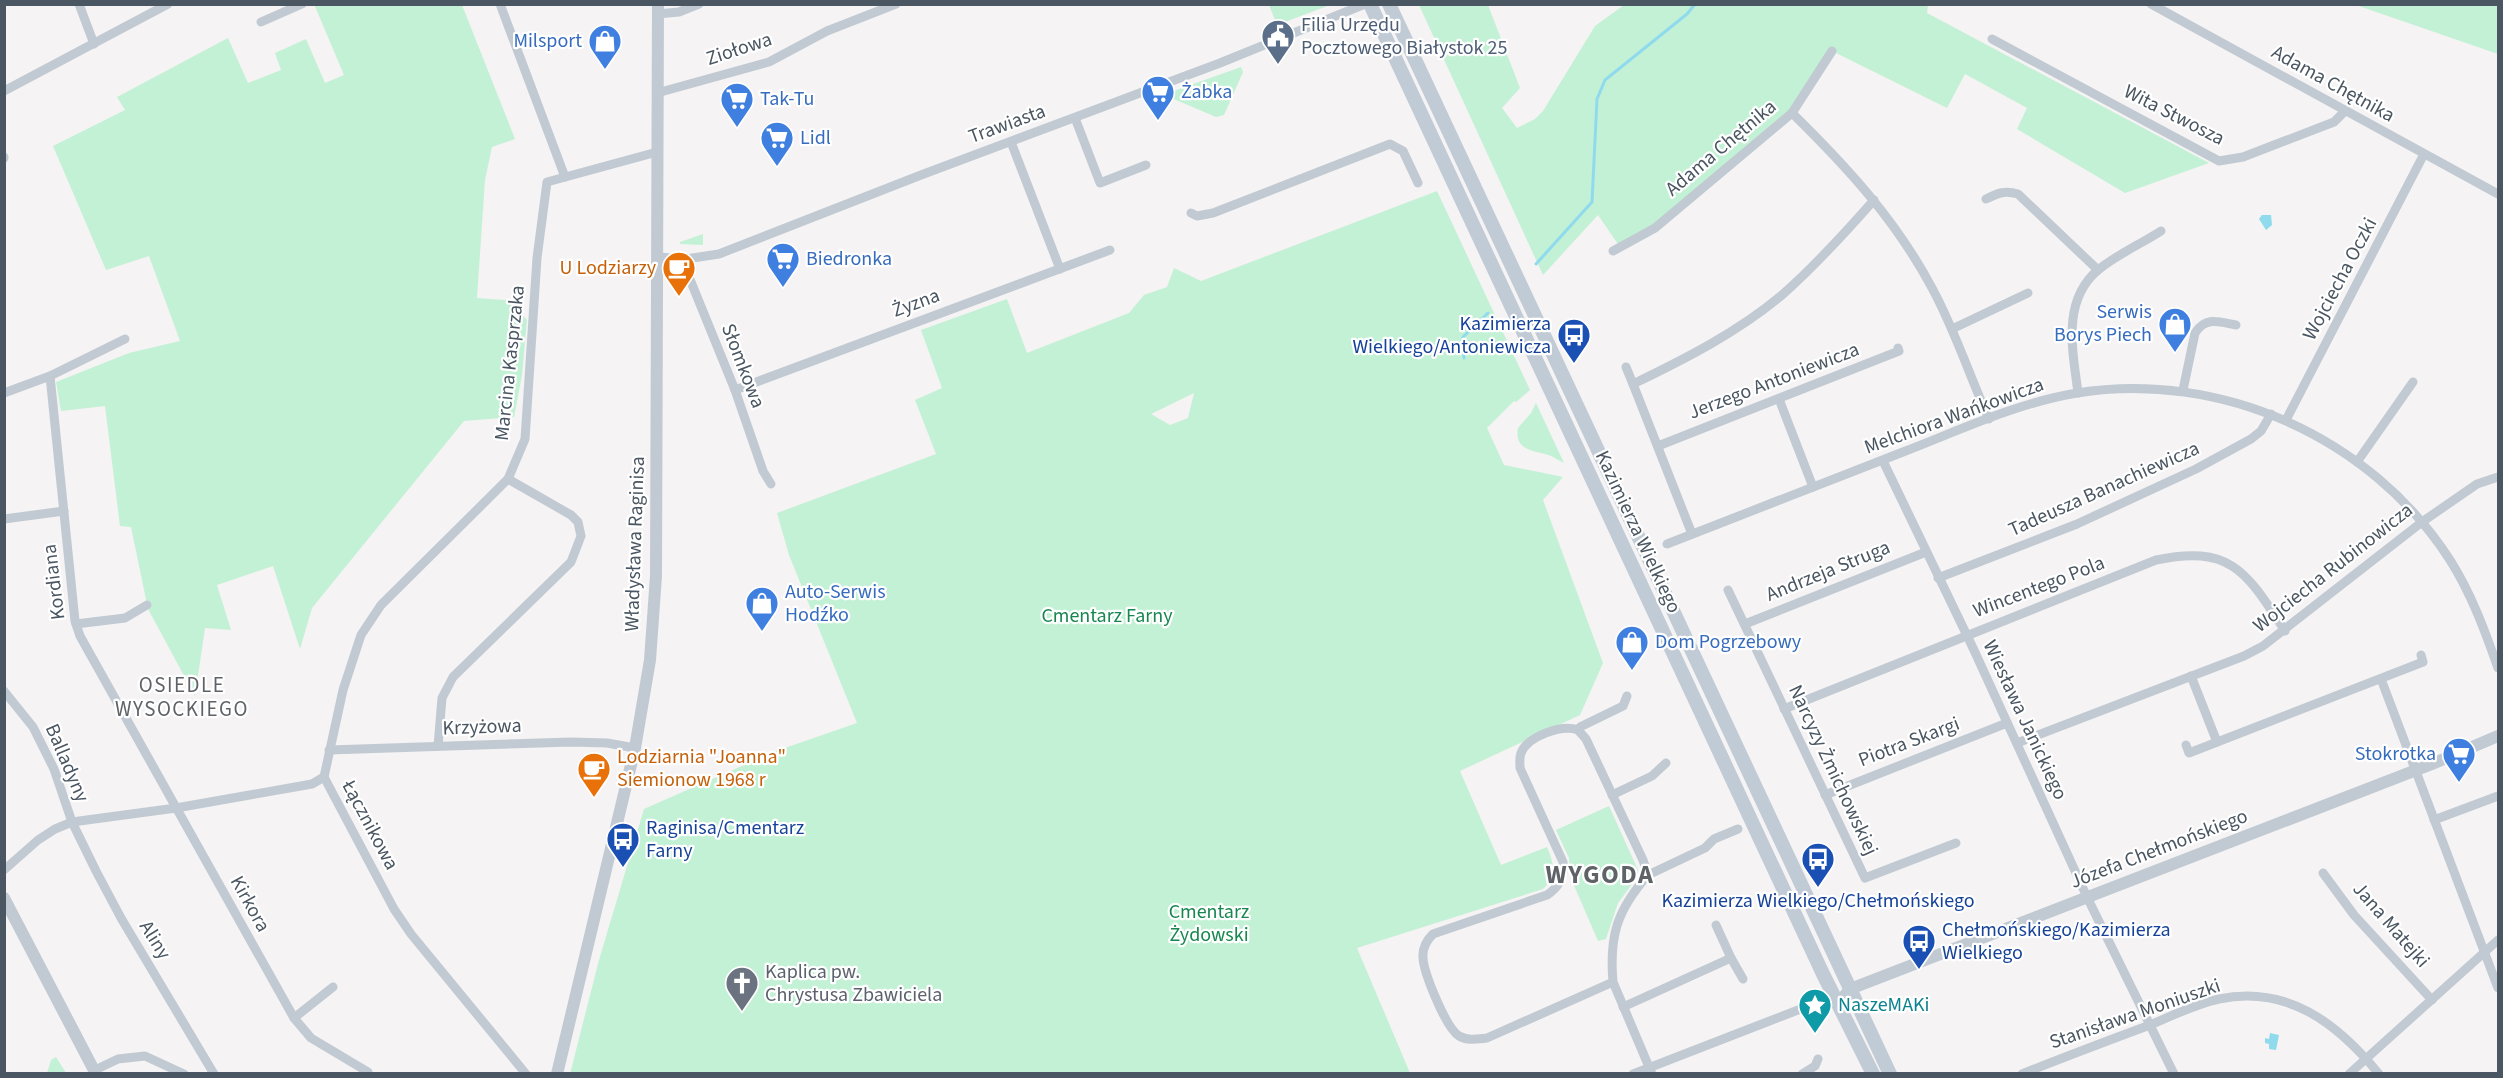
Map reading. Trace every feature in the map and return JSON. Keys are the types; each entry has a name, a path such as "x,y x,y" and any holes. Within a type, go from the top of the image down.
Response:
{"main road":[{"name":"Kazimierza Wielkiego","path":"1370,4 1781,885 1873,1074"},
{"name":"Kazimierza Wielkiego","path":"1389,4 1890,1074"},
{"path":"1423,116 1432,118 1437,115 1438,109"},
{"path":"1551,391 1569,388"},
{"path":"1781,885 1798,878"}],"street":[{"path":"79,4 94,44"},
{"path":"4,91 168,4"},
{"path":"261,22 302,4"},
{"path":"500,4 566,177"},
{"path":"657,9 679,12 699,4"},
{"name":"Ziołowa","path":"657,93 769,62 827,32 896,4"},
{"name":"Trawiasta","path":"658,257 686,259 719,254 1365,4"},
{"name":"Adama Chętnika","path":"2152,5 2499,194"},
{"name":"Władysława Raginisa","path":"557,1074 635,748 650,660 656,576 657,9"},
{"name":"Wita Stwosza","path":"1992,39 2219,161 2243,157 2334,122 2345,111"},
{"name":"Adama Chętnika","path":"1613,251 1655,228 1792,113 1832,51"},
{"path":"1792,113 1874,200 1920,266 1952,329 1989,418"},
{"path":"1075,118 1100,183 1146,165"},
{"path":"1011,142 1060,269"},
{"path":"1191,213 1197,216 1213,213 1390,144 1403,151 1418,183"},
{"name":"Marcina Kasprzaka","path":"324,777 351,661 361,635 381,605 508,479 525,439 537,258 546,182 657,152"},
{"name":"Wojciecha Oczki","path":"2286,420 2424,154"},
{"path":"1986,199 2008,191 2018,194 2098,270"},
{"path":"1633,384 1705,347 1781,296 1831,249 1874,200"},
{"path":"2078,393 2071,337 2072,318 2083,289 2098,270 2161,231"},
{"name":"Żyzna","path":"735,390 1110,250"},
{"name":"Słomkowa","path":"686,259 689,277 735,390 763,471 771,484"},
{"path":"1952,329 2028,292"},
{"path":"2183,390 2195,333 2200,325 2210,320 2236,325"},
{"path":"4,393 50,376 125,339"},
{"name":"Jerzego Antoniewicza","path":"1658,446 1899,351 1898,348"},
{"path":"1626,367 1692,534"},
{"name":"Kordiana","path":"50,376 76,624 80,636 176,808"},
{"path":"2357,462 2412,382"},
{"name":"Melchiora Wańkowicza","path":"1667,544 1989,418 2046,399 2078,393 2132,388 2183,390 2250,406 2286,420 2320,438 2384,483 2422,522 2449,559 2468,592 2499,668"},
{"path":"1779,399 1814,487"},
{"name":"Tadeusza Banachiewicza","path":"1938,578 2088,520 2196,469 2251,439 2261,431 2271,414"},
{"name":"Wiesława Janickiego","path":"1882,461 2017,743 2087,897 2174,1074"},
{"name":"Wojciecha Rubinowicza","path":"2017,743 2244,656 2284,631 2422,522 2477,484 2499,477"},
{"path":"438,746 442,698 453,677 571,562 581,536 578,522 571,515 508,479"},
{"path":"4,519 64,510"},
{"name":"Andrzeja Struga","path":"1744,624 1926,552"},
{"name":"Wincentego Pola","path":"1784,709 2156,560 2180,555 2215,558 2235,568 2252,582 2284,631"},
{"name":"Narcyzy Żmichowskiej","path":"1728,590 1865,878 1956,843"},
{"path":"76,624 125,618 147,605"},
{"path":"2186,745 2189,753 2424,662 2421,655"},
{"path":"2191,676 2217,742"},
{"path":"2381,679 2499,988"},
{"name":"Balladyny","path":"4,691 33,727 44,749 72,822"},
{"path":"1578,730 1623,706 1627,696"},
{"name":"Piotra Skargi","path":"1825,795 2007,723"},
{"path":"1613,982 1486,1038 1468,1040 1454,1032 1446,1022 1422,956 1424,947 1433,934 1547,895 1558,885 1563,874 1563,862 1520,768 1520,754 1526,746 1551,732 1569,728 1578,730 1586,739 1648,875"},
{"name":"Józefa Chełmońskiego","path":"1850,989 2415,771 2499,736"},
{"name":"Krzyżowa","path":"329,750 571,742 607,743 635,748"},
{"path":"1612,795 1652,776 1666,763"},
{"name":"Łącznikowa","path":"4,870 38,840 72,822 176,808 312,784 324,777 394,909 411,934 526,1074"},
{"path":"2434,820 2499,796"},
{"name":"Kirkora","path":"176,808 294,1018 311,1038 368,1072"},
{"name":"Aliny","path":"72,822 121,918 214,1074"},
{"path":"1651,1070 1613,982 1611,949 1615,928 1622,909 1648,875 1705,848 1714,839 1738,829"},
{"name":"Jana Matejki","path":"2323,873 2354,915 2433,1000"},
{"path":"4,898 95,1072 118,1059 145,1056 184,1074"},
{"path":"1716,925 1743,979"},
{"path":"2349,1074 2499,940"},
{"path":"1623,1007 1731,958"},
{"path":"294,1018 333,987"},
{"path":"1633,1074 1651,1070 1836,1000 1850,989"},
{"name":"Stanisława Moniuszki","path":"2022,1074 2218,1000 2242,997 2265,998 2291,1003 2310,1011 2339,1030 2367,1058 2379,1074"},
{"path":"1802,1074 1815,1066 1818,1059"}],"green space":[{"path":"314,4 462,5 515,139 492,147 485,180 477,298 518,301 517,313 522,314 527,320 522,375 514,417 464,421 312,608 300,649 273,566 217,585 231,630 205,628 195,696 148,609 131,527 120,526 105,406 61,411 56,382 129,353 180,341 149,256 106,270 53,146 125,110 117,97 228,38 248,83 281,70 275,53 306,39 325,83 344,75"},
{"path":"1269,4 1330,5 1277,25"},
{"path":"1419,5 1488,5 1520,88 1502,108 1517,128 1535,119 1543,111 1595,26 1624,5 1928,5 1927,13 2209,163 2125,193 2017,129 2027,108 1965,74 1947,108 1832,51 1792,113 1655,228 1620,247 1598,215 1543,275"},
{"path":"2356,5 2498,5 2498,54"},
{"path":"1241,67 1243,72 1224,115 1216,117 1169,97 1171,92"},
{"path":"1437,191 1530,390 1516,402 1514,401 1487,428 1504,465 1563,477 1543,500 1603,663 1580,715 1460,771 1501,865 1547,847 1553,864 1551,879 1543,889 1357,948 1410,1073 570,1074 599,960 644,809 776,751 857,723 789,555 777,513 936,454 915,400 942,388 921,330 1007,299 1027,353 1129,313 1144,295 1167,287 1174,268 1201,281","holes":["1194,393 1188,418 1170,425 1151,414"]},
{"path":"703,234 703,245 680,244 680,242"},
{"path":"1536,403 1564,463 1551,456 1527,449 1519,442 1518,428"},
{"path":"1609,806 1638,870 1635,880 1618,903 1606,939 1598,941 1570,876 1569,858 1556,830"},
{"path":"56,1057 66,1073 47,1073 51,1060"}],"water":[{"path":"2262,215 2271,215 2272,225 2266,230 2259,219"},
{"path":"2270,1033 2279,1035 2276,1050 2269,1049 2269,1044 2265,1043 2265,1038 2269,1039"}],"waterway":[{"path":"1536,264 1592,202 1597,99 1605,80 1687,14 1695,4"},
{"path":"1464,358 1463,337 1488,313"}],"place":[{"name":"Filia Urzędu Pocztowego Białystok 25","path":"1278,65"},
{"name":"Milsport","path":"605,70"},
{"name":"Żabka","path":"1158,121"},
{"name":"Tak-Tu","path":"737,128"},
{"name":"Lidl","path":"777,167"},
{"name":"Biedronka","path":"783,288"},
{"name":"U Lodziarzy","path":"679,297"},
{"name":"Serwis Borys Piech","path":"2175,353"},
{"name":"Kazimierza Wielkiego/Antoniewicza","path":"1574,364"},
{"name":"Auto-Serwis Hodźko","path":"762,632"},
{"name":"Dom Pogrzebowy","path":"1632,671"},
{"name":"Stokrotka","path":"2459,783"},
{"name":"Lodziarnia \"Joanna\" Siemionow 1968 r","path":"594,798"},
{"name":"Raginisa/Cmentarz Farny","path":"623,868"},
{"name":"Kazimierza Wielkiego/Chełmońskiego","path":"1818,888"},
{"name":"Chełmońskiego/Kazimierza Wielkiego","path":"1919,970"},
{"name":"Kaplica pw. Chrystusa Zbawiciela","path":"742,1012"},
{"name":"NaszeMAKi","path":"1815,1034"}],"district":[{"name":"OSIEDLE WYSOCKIEGO","path":"182,697"},
{"name":"WYGODA","path":"1600,874"}],"park label":[{"name":"Cmentarz Farny","path":"1107,616"},
{"name":"Cmentarz Żydowski","path":"1209,924"}]}
